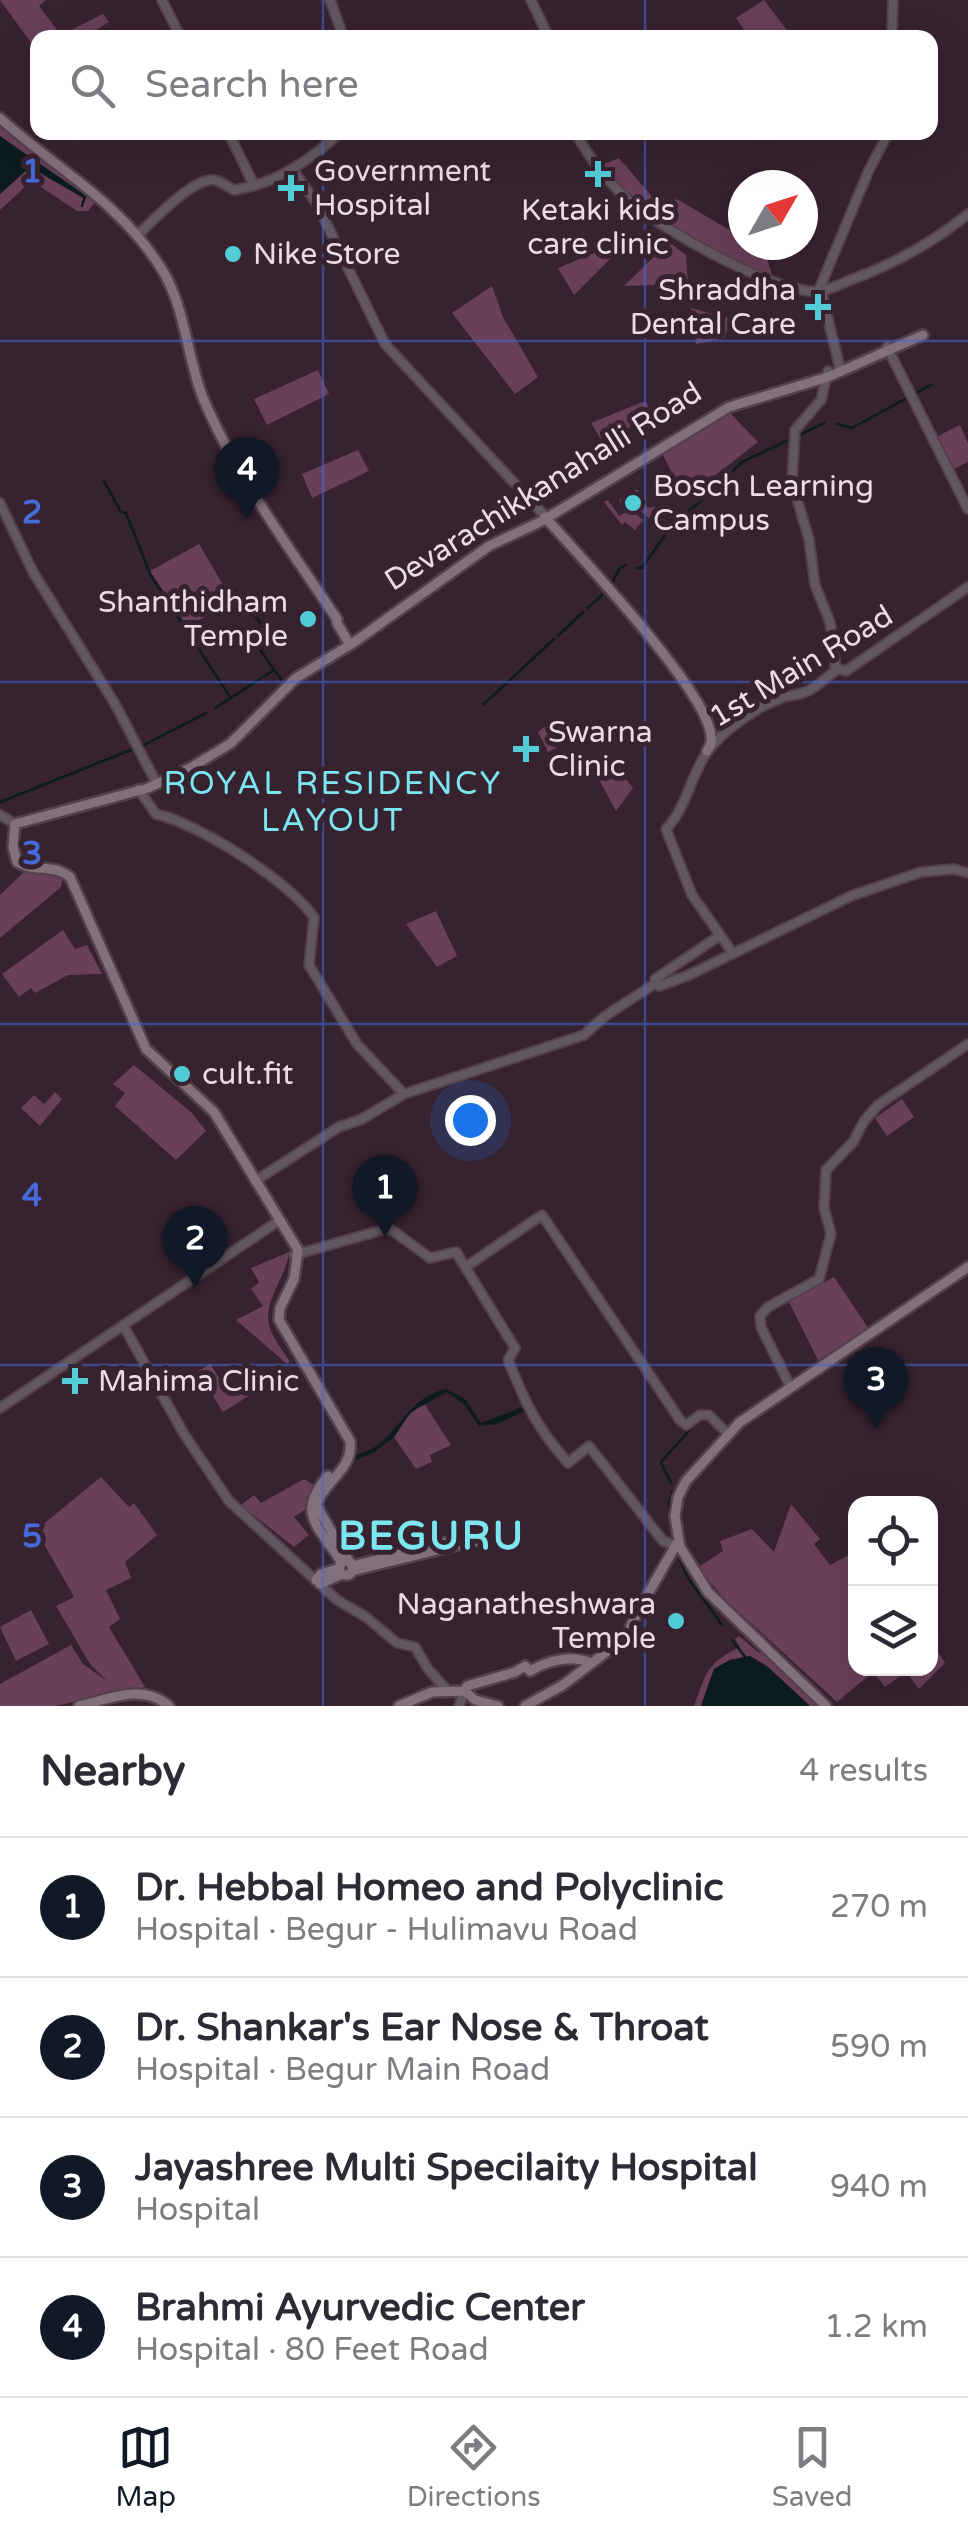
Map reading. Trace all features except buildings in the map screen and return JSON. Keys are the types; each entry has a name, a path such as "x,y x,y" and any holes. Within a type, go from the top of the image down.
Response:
{"main road":[{"path":"0,116 30,139"},
{"path":"31,140 98,190 165,269 189,327 209,407 241,470 350,642"},
{"name":"Devarachikkanahalli Road","path":"14,824 76,810 192,767 231,743 296,678 489,546 729,407 828,374 918,337"},
{"path":"543,518 612,593 682,679 710,732 708,751"},
{"path":"14,824 17,862 58,868 70,878 71,892 142,1053 210,1115 256,1180 297,1254 278,1304 275,1329 328,1410 346,1450 310,1503 312,1516 347,1568"},
{"path":"256,1180 279,1221"},
{"path":"830,1706 708,1592 677,1543 675,1516 681,1488 728,1434 757,1409 968,1267"},
{"path":"318,1582 321,1574 494,1536 492,1530 347,1568"},
{"path":"525,1706 563,1685 626,1637 677,1543"},
{"path":"465,1690 524,1666 530,1671 560,1660 582,1658 590,1663"},
{"path":"399,1706 428,1693 448,1690 465,1690 474,1700 498,1706"},
{"path":"79,1706 138,1693 154,1695 169,1706"}],"street":[{"path":"162,0 177,30"},
{"path":"330,0 341,30"},
{"path":"531,0 545,30"},
{"path":"892,30 893,0"},
{"path":"232,140 254,185"},
{"path":"138,234 173,200 205,182 216,180 234,190 254,185 292,169 330,140"},
{"path":"580,140 609,180 644,213 752,273 788,287 822,291 895,262 934,241 968,214"},
{"path":"844,368 822,291 828,268 885,140"},
{"path":"292,169 317,204 383,341 543,518"},
{"path":"888,350 968,509"},
{"path":"828,374 815,409 795,430 792,482 809,539 815,586 830,622 836,670"},
{"path":"0,503 32,572 115,704 156,782"},
{"name":"1st Main Road","path":"708,751 738,724 772,702 812,689 836,670 846,671 968,587"},
{"path":"708,751 677,817 666,828 692,896 732,952"},
{"path":"140,789 156,814 169,816 264,870 308,909 314,918 310,965 357,1044 404,1094"},
{"path":"0,815 14,824"},
{"path":"656,983 659,986 674,982 851,896 921,872 954,869 968,873"},
{"path":"656,983 655,979 664,971 718,936"},
{"path":"256,1180 339,1127 404,1094 584,1035 605,1016 656,983"},
{"path":"791,1388 760,1316 768,1307 819,1279 830,1242 824,1208 826,1170 853,1142 878,1105 968,1044"},
{"path":"467,1266 542,1215 686,1425 700,1414 709,1415 728,1434"},
{"path":"0,1408 279,1221"},
{"path":"297,1254 389,1228 430,1258 456,1252 515,1348 508,1360 528,1412 568,1463 589,1446 663,1541 677,1543"},
{"path":"123,1326 184,1434 229,1501 337,1600 397,1642 414,1647 448,1690"},
{"path":"459,1706 465,1690"}],"shaded area":[{"path":"0,0 46,0 39,6 57,30 30,30 30,41"},
{"path":"764,0 787,30 744,30 736,18"},
{"path":"103,14 109,22 96,30 71,30"},
{"path":"0,125 97,200 88,211 77,211 35,183 0,210 0,194 30,167 83,198 85,195 10,146 0,136"},
{"path":"0,136 85,195 84,198 30,167 0,194"},
{"path":"619,158 654,199 661,197 670,203 677,199 728,229 728,257 648,212 599,166"},
{"path":"669,242 686,255 688,284 624,286"},
{"path":"604,249 612,257 574,295 558,268"},
{"path":"734,260 768,260 773,279"},
{"path":"492,286 503,317 538,377 515,394 452,313"},
{"path":"691,308 732,319 724,338 696,344"},
{"path":"318,370 329,394 267,425 254,399"},
{"path":"645,401 652,413 604,444 591,423"},
{"path":"729,412 758,442 685,499 663,455"},
{"path":"960,425 968,443 968,462 949,471 932,439"},
{"path":"358,450 369,471 312,498 302,474"},
{"path":"637,489 648,508 657,506 649,518 639,510 636,514 643,520 635,530 625,522 622,525 604,502 608,500 619,516 626,512 619,500"},
{"path":"199,544 232,600 188,627 150,571"},
{"path":"557,716 575,739 548,752 538,732"},
{"path":"614,764 633,788 616,811 596,774"},
{"path":"44,869 58,873 61,887 0,938 0,895 25,871"},
{"path":"436,911 457,956 437,967 406,924"},
{"path":"63,930 75,949 87,945 102,974 68,975 35,993 31,988 19,997 2,974"},
{"path":"134,1065 192,1113 206,1131 176,1160 115,1106 125,1093 113,1084"},
{"path":"55,1092 62,1099 40,1126 21,1108 34,1095 44,1104"},
{"path":"902,1099 914,1117 887,1136 875,1118"},
{"path":"289,1252 268,1316 273,1335 290,1362 287,1364 236,1320 263,1306 251,1289 259,1282 251,1268"},
{"path":"834,1277 869,1329 819,1362 789,1302"},
{"path":"210,1364 227,1390 247,1381 255,1392 223,1412 201,1377 197,1379 193,1374"},
{"path":"446,1389 465,1399 481,1423 523,1407 525,1411 497,1424 479,1426 465,1405 447,1392 411,1412 394,1437 375,1452 353,1461 354,1455 380,1443 418,1403"},
{"path":"424,1403 451,1445 430,1455 432,1462 416,1469 394,1437 405,1418"},
{"path":"101,1477 129,1507 134,1503 157,1535 125,1562 131,1578 106,1590 120,1619 109,1627 145,1687 55,1706 0,1706 0,1684 71,1645 83,1664 107,1681 90,1664 56,1606 74,1597 36,1530"},
{"path":"304,1479 314,1485 306,1509 294,1517 309,1535 294,1547 241,1505 254,1495 261,1503"},
{"path":"791,1504 820,1539 814,1544 830,1565 848,1556 848,1676 868,1676 837,1702 728,1602 697,1568 723,1551 720,1541 752,1529 774,1552"},
{"path":"31,1610 49,1644 16,1661 0,1627"},
{"path":"739,1636 759,1653 763,1650 823,1706 810,1706 768,1667 750,1656 730,1660 714,1669 701,1706 694,1706 709,1670 720,1658 740,1647 735,1639"},
{"path":"938,1652 945,1663 938,1670"},
{"path":"750,1656 768,1667 810,1706 701,1706 714,1669 730,1660"},
{"path":"876,1676 900,1676 885,1687"},
{"path":"909,1676 932,1676 919,1689"}],"waterway":[{"path":"82,206 85,196"},
{"path":"916,393 931,385"},
{"path":"837,424 852,428 905,399"},
{"path":"800,435 824,423"},
{"path":"637,568 642,568 672,525 742,462 789,440"},
{"path":"104,481 121,512 126,513 151,576 230,697"},
{"path":"612,583 626,565"},
{"path":"235,589 267,632"},
{"path":"588,608 602,595"},
{"path":"558,636 583,612"},
{"path":"269,636 259,648 274,670"},
{"path":"484,704 554,639"},
{"path":"215,708 274,670 281,679"},
{"path":"144,745 206,713"},
{"path":"0,802 133,749"},
{"path":"671,1483 661,1462 689,1431"},
{"path":"672,1492 669,1504 674,1540"},
{"path":"677,1553 688,1578 722,1625"},
{"path":"732,1640 746,1658"}],"place":[{"name":"Ketaki kids care clinic","path":"598,174"},
{"name":"Government Hospital","path":"291,188"},
{"name":"Nike Store","path":"233,254"},
{"name":"Shraddha Dental Care","path":"818,307"},
{"name":"Bosch Learning Campus","path":"633,503"},
{"name":"Brahmi Ayurvedic Center","path":"247,519"},
{"name":"Shanthidham Temple","path":"308,619"},
{"name":"Swarna Clinic","path":"526,749"},
{"name":"cult.fit","path":"182,1074"},
{"name":"Dr. Hebbal Homeo and Polyclinic","path":"385,1237"},
{"name":"Dr. Shankar's Ear Nose & Throat","path":"195,1288"},
{"name":"Mahima Clinic","path":"75,1381"},
{"name":"Jayashree Multi Specilaity Hospital","path":"876,1429"},
{"name":"Naganatheshwara Temple","path":"676,1621"}],"district":[{"name":"ROYAL RESIDENCY LAYOUT","path":"333,802"},
{"name":"BEGURU","path":"432,1535"}]}
